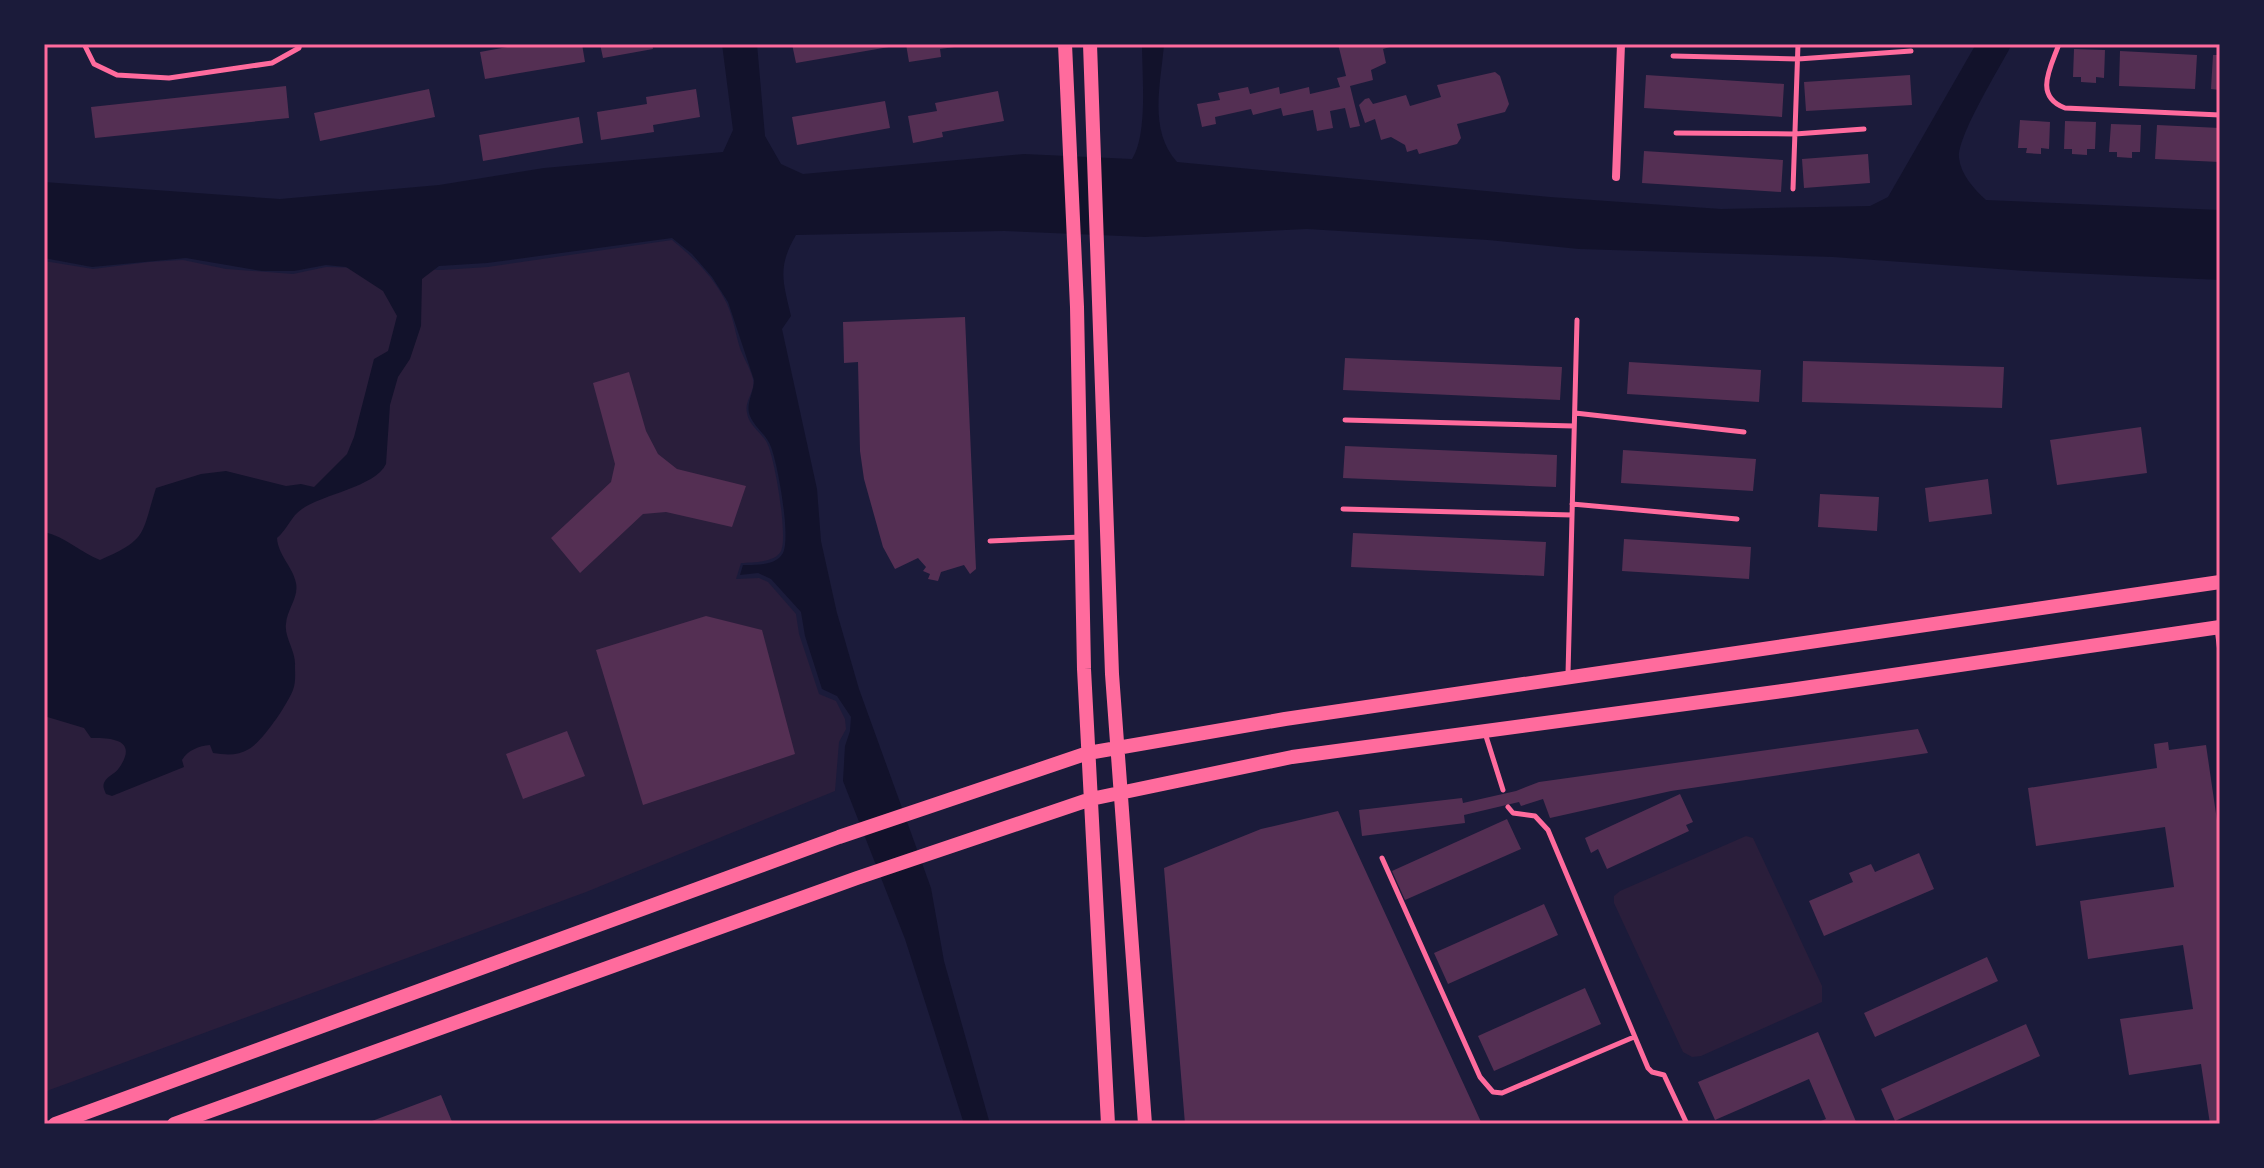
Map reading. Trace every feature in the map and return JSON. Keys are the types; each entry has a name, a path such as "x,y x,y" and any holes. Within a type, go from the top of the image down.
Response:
{"main road":[{"path":"1065,44 1077,307 1088,753 1108,1124"},
{"path":"1090,44 1116,746 1145,1124"},
{"path":"55,1124 839,837 1088,753 1116,746 2220,582"},
{"path":"174,1124 857,878 1091,799 1292,757 1806,688 2218,627"}],"street":[{"path":"1616,177 1621,44"}],"lane":[{"path":"84,44 94,64 117,75 169,78 272,63 299,48 300,44"},
{"path":"1793,189 1798,44"},
{"path":"2059,44 2046,81 2047,94 2054,104 2065,108 2220,115"},
{"path":"1673,56 1798,59 1911,51"},
{"path":"1676,133 1795,134 1864,129"},
{"path":"1568,679 1577,320"},
{"path":"1575,413 1744,432"},
{"path":"1345,420 1574,426"},
{"path":"1572,504 1737,519"},
{"path":"1343,509 1572,515"},
{"path":"990,541 1082,537"},
{"path":"2218,627 2220,652"},
{"path":"1484,732 1503,790"},
{"path":"1508,807 1513,813 1535,816 1548,830 1648,1068 1664,1075 1687,1124"},
{"path":"1382,858 1480,1077 1493,1092 1502,1093 1634,1037"}],"shaded area":[{"path":"722,44 757,44 765,136 781,164 803,174 1024,154 1132,159 1142,120 1142,44 1164,44 1159,121 1168,149 1177,162 1550,197 1721,209 1870,206 1888,197 1976,44 2012,44 1972,118 1960,148 1960,164 1973,186 1986,200 2220,210 2220,280 2026,271 1833,257 1579,249 1307,229 1145,237 1004,231 796,235 784,266 784,284 791,316 782,329 817,489 821,541 837,613 859,689 931,888 944,961 990,1124 964,1124 905,939 843,781 851,717 837,696 822,689 805,636 801,612 771,579 758,573 740,575 743,565 770,563 783,553 785,517 777,469 769,443 750,416 754,380 728,302 692,254 672,238 487,263 439,266 422,279 421,326 410,359 398,377 390,405 386,464 371,479 302,509 277,538 296,583 286,629 295,660 295,681 280,713 255,745 232,754 213,753 210,745 198,748 184,757 184,767 112,796 106,794 104,784 118,770 126,751 124,746 114,740 91,738 84,728 44,716 44,532 100,560 127,546 140,534 156,488 201,474 226,471 286,486 301,484 314,487 347,454 374,359 388,351 397,316 383,291 346,267 326,265 294,271 262,271 186,258 92,267 44,258 44,182 280,199 439,185 544,168 723,152 733,130"},
{"path":"672,240 703,269 722,294 753,379 747,413 750,422 765,439 774,464 783,543 781,551 774,558 741,563 736,579 759,578 768,582 796,614 799,634 819,694 836,701 845,719 846,729 839,742 835,791 586,892 44,1092 44,261 93,269 183,260 226,269 293,274 326,267 441,270 488,267"},
{"path":"1746,836 1753,838 1822,986 1822,1002 1701,1056 1692,1057 1683,1052 1614,903 1614,896"}],"building":[{"path":"524,44 582,44 585,62 485,79 480,52"},
{"path":"600,44 652,44 653,49 603,58"},
{"path":"792,44 889,44 889,47 796,63"},
{"path":"906,44 962,46 940,49 941,57 909,62"},
{"path":"1338,44 1400,44 1383,49 1386,63 1371,70 1373,80 1350,86 1360,126 1350,128 1345,108 1330,111 1333,128 1317,131 1313,110 1283,116 1281,108 1253,115 1251,109 1215,117 1216,124 1202,127 1197,104 1220,100 1218,93 1248,87 1250,94 1279,87 1280,94 1309,87 1310,94 1340,87 1337,78 1346,76"},
{"path":"2074,49 2105,50 2104,78 2096,77 2096,83 2081,82 2081,77 2073,77"},
{"path":"2120,51 2197,55 2195,89 2119,86"},
{"path":"2213,55 2220,55 2220,90 2211,89"},
{"path":"1495,72 1500,76 1509,104 1505,112 1457,124 1461,138 1457,144 1419,154 1417,149 1407,152 1405,145 1391,137 1381,140 1375,119 1365,123 1359,105 1369,98 1373,104 1406,95 1410,106 1441,97 1437,85"},
{"path":"1646,75 1784,84 1782,117 1644,108"},
{"path":"1910,75 1912,105 1806,111 1804,82"},
{"path":"286,86 289,118 95,138 91,107"},
{"path":"429,89 435,117 320,141 314,113"},
{"path":"696,89 700,117 653,125 654,132 601,140 597,112 647,104 646,97"},
{"path":"998,91 1004,121 942,132 943,137 913,143 908,116 937,111 935,103"},
{"path":"885,101 890,128 797,145 792,117"},
{"path":"579,117 583,143 483,161 479,135"},
{"path":"2020,120 2050,122 2049,149 2041,148 2041,154 2026,153 2027,148 2018,148"},
{"path":"2065,121 2096,122 2095,149 2087,149 2087,155 2072,154 2072,149 2064,149"},
{"path":"2111,124 2141,125 2140,152 2132,152 2132,158 2117,157 2117,152 2109,152"},
{"path":"2157,125 2220,128 2220,162 2155,159"},
{"path":"1644,151 1783,160 1781,192 1642,183"},
{"path":"1868,154 1870,183 1804,188 1802,159"},
{"path":"965,317 976,569 970,574 964,565 941,572 938,581 928,579 930,574 923,571 926,567 918,558 895,569 883,547 864,479 860,451 858,362 844,363 843,322"},
{"path":"1345,358 1562,367 1560,400 1343,390"},
{"path":"1803,361 2004,367 2002,408 1802,402"},
{"path":"1629,362 1761,370 1759,402 1627,394"},
{"path":"629,372 646,431 658,454 677,469 746,486 732,527 666,512 643,514 580,573 551,538 611,482 615,464 593,383"},
{"path":"2141,427 2147,473 2057,485 2050,440"},
{"path":"1345,446 1557,455 1556,487 1343,478"},
{"path":"1623,450 1756,459 1753,491 1621,483"},
{"path":"1988,479 1992,514 1929,522 1925,488"},
{"path":"1820,494 1879,497 1877,531 1818,527"},
{"path":"1353,533 1546,542 1544,576 1351,567"},
{"path":"1624,539 1751,547 1749,579 1622,571"},
{"path":"706,616 762,630 795,754 643,805 596,650"},
{"path":"1918,729 1928,753 1671,791 1550,818 1543,799 1521,806 1519,802 1464,815 1465,823 1362,836 1359,810 1462,798 1463,803 1516,791 1539,782"},
{"path":"567,731 585,776 523,799 506,754"},
{"path":"2168,742 2169,750 2206,745 2220,841 2220,1124 2210,1124 2201,1064 2129,1075 2120,1019 2193,1009 2183,945 2088,959 2080,901 2174,887 2165,827 2036,846 2028,788 2157,768 2154,744"},
{"path":"1680,794 1693,822 1686,825 1689,831 1607,869 1598,849 1591,853 1585,838"},
{"path":"1338,811 1482,1124 1185,1124 1164,868 1261,829"},
{"path":"1507,819 1521,849 1405,900 1392,871"},
{"path":"1919,853 1934,889 1824,936 1809,901 1853,882 1849,873 1871,864 1875,872"},
{"path":"1544,904 1558,935 1448,984 1434,953"},
{"path":"1987,957 1998,981 1875,1037 1864,1013"},
{"path":"1585,988 1601,1024 1494,1071 1478,1036"},
{"path":"2026,1024 2040,1056 1895,1121 1881,1089"},
{"path":"1818,1032 1857,1124 1813,1124 1826,1119 1809,1079 1715,1120 1698,1082"},
{"path":"441,1095 453,1124 364,1124"}]}
